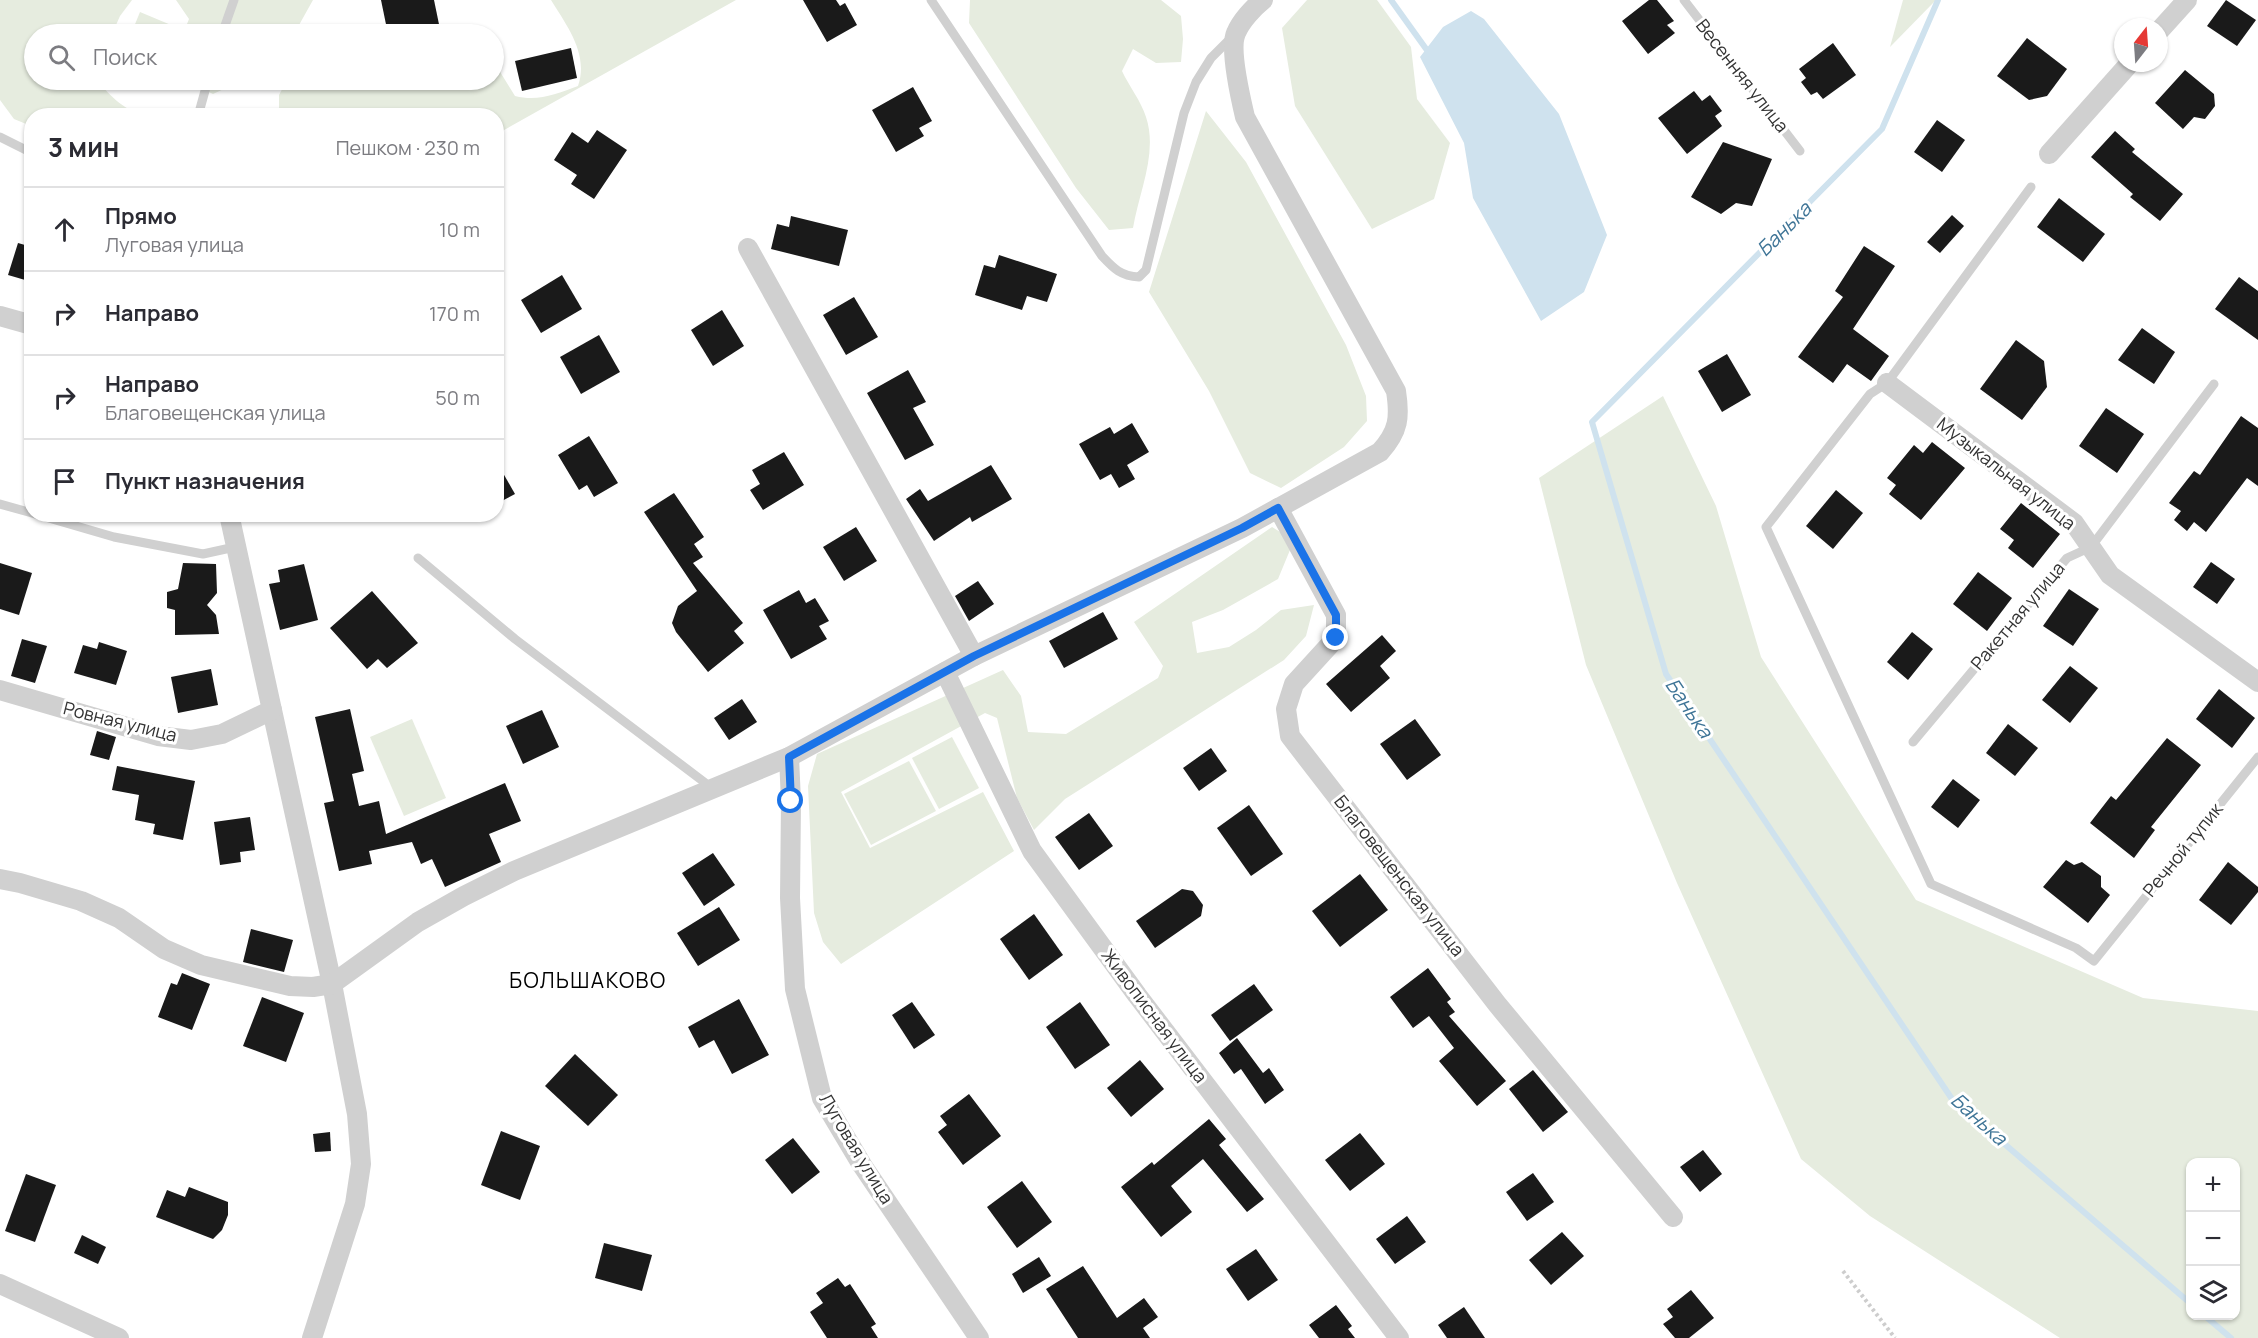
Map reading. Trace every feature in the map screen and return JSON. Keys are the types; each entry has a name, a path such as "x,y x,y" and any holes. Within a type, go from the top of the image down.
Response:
{"street":[{"path":"0,879 81,901 119,918 164,949 201,965 290,986 313,987 332,984 418,922 464,896 514,871 789,757 974,656 1242,528 1380,452 1391,440 1397,425 1399,410 1396,391 1245,117 1236,82 1235,34 1254,7 1263,0"},
{"path":"2168,21 2187,0"},
{"path":"2049,154 2122,72"},
{"path":"748,248 974,656"},
{"path":"0,316 24,323"},
{"name":"Музыкальная улица","path":"1887,383 2074,524 2110,575 2258,681"},
{"name":"Благовещенская улица","path":"1278,508 1336,615 1336,638 1294,684 1286,709 1290,736 1497,1004 1673,1217"},
{"path":"231,522 332,984 357,1114 361,1164 355,1204 312,1338"},
{"name":"Живописная улица","path":"945,672 1032,851 1137,995 1399,1338"},
{"name":"Ровная улица","path":"0,690 158,736 191,740 222,734 272,710"},
{"name":"Луговая улица","path":"789,757 790,898 795,989 822,1098 862,1165 979,1338"},
{"path":"0,1284 119,1338"}],"lane":[{"path":"226,24 234,0"},
{"path":"931,0 1102,256 1117,272 1128,276 1139,277 1146,270 1184,113 1196,82 1211,58 1235,34"},
{"name":"Весенняя улица","path":"1684,0 1800,152"},
{"path":"200,108 205,90"},
{"path":"0,137 24,149"},
{"path":"1887,383 2031,187"},
{"name":"Речной тупик","path":"1887,383 1870,394 1766,527 1931,884 2076,948 2094,961 2258,757"},
{"name":"Ракетная улица","path":"1913,742 2067,558 2091,547 2214,384"},
{"path":"0,504 24,511"},
{"path":"61,522 114,537 203,554 236,547"},
{"path":"418,558 515,639 712,788"}],"path":[{"path":"1843,1272 1895,1338"}],"shaded area":[{"path":"0,0 132,0 116,24 24,24 24,90 106,90 128,108 24,108 24,123 14,119 0,100"},
{"path":"176,0 313,0 300,24 187,24 189,19"},
{"path":"551,0 736,0 504,130 504,108 279,108 279,95 282,90 504,90 504,78 515,96 539,98 554,94 578,86 581,74 579,52"},
{"path":"970,0 1161,0 1181,16 1183,39 1181,62 1156,63 1133,49 1122,71 1144,111 1150,144 1133,228 1109,230 1076,188 969,23"},
{"path":"1307,0 1377,0 1411,47 1417,99 1450,143 1434,199 1372,229 1295,106 1282,28"},
{"path":"1903,0 1936,0 1890,47"},
{"path":"140,12 169,24 135,24"},
{"path":"205,90 222,90 213,94"},
{"path":"1206,111 1246,162 1346,345 1366,396 1367,421 1344,447 1281,488 1250,473 1209,391 1149,292"},
{"path":"1663,396 1716,506 1761,657 1916,900 2143,998 2258,1011 2258,1338 2060,1338 1870,1216 1801,1159 1677,883 1586,665 1539,478"},
{"path":"1272,527 1285,535 1290,550 1278,579 1223,610 1192,622 1197,653 1229,647 1256,630 1281,610 1314,605 1306,636 1284,660 1065,799 1034,830 1017,798 997,718 985,713 841,792 870,848 983,792 1014,851 841,964 823,942 814,913 808,786 817,754 1003,670 1021,696 1028,732 1066,734 1158,678 1163,666 1134,622"},
{"path":"412,719 446,798 404,816 370,737"},
{"path":"952,737 979,788 939,809 912,758"},
{"path":"909,761 936,811 871,845 844,794"}],"water":[{"path":"1471,11 1484,19 1559,114 1607,235 1584,292 1541,321 1473,198 1464,143 1420,57 1443,27"}],"building":[{"path":"381,0 434,0 439,24 386,24"},
{"path":"803,0 836,0 840,6 845,3 857,25 827,42"},
{"path":"1649,0 1657,0 1674,21 1667,25 1675,33 1648,54 1622,21"},
{"path":"2226,0 2256,20 2237,46 2207,26"},
{"path":"2027,38 2067,69 2047,96 2029,100 1997,76"},
{"path":"1833,43 1856,75 1823,99 1817,92 1811,95 1801,82 1806,78 1799,69"},
{"path":"571,48 577,78 522,91 515,61"},
{"path":"2185,70 2214,94 2215,106 2205,119 2194,117 2183,129 2155,103"},
{"path":"913,87 932,121 919,128 924,136 896,152 872,110"},
{"path":"1694,91 1702,101 1710,95 1722,111 1715,116 1722,126 1687,154 1658,118"},
{"path":"1937,120 1965,140 1942,172 1914,152"},
{"path":"597,130 627,150 594,199 571,184 577,175 554,160 572,132 588,143"},
{"path":"2115,131 2135,149 2132,152 2183,194 2160,221 2130,197 2133,194 2091,157"},
{"path":"1723,142 1772,159 1752,206 1736,203 1721,214 1691,197"},
{"path":"2059,198 2105,234 2083,262 2037,227"},
{"path":"1952,215 1964,226 1940,253 1927,242"},
{"path":"791,216 848,230 839,266 771,249 777,224 789,227"},
{"path":"18,243 24,245 24,280 8,275"},
{"path":"1864,246 1895,266 1853,329 1889,356 1871,381 1847,364 1833,383 1798,357 1843,297 1835,291"},
{"path":"999,255 1057,274 1047,302 1027,296 1022,310 975,295 984,265 995,268"},
{"path":"562,275 582,309 541,333 521,300"},
{"path":"2239,277 2258,291 2258,340 2215,309"},
{"path":"854,297 878,337 846,355 823,315"},
{"path":"722,310 744,346 713,366 691,330"},
{"path":"2142,328 2175,352 2154,384 2118,360"},
{"path":"599,335 620,372 581,394 560,357"},
{"path":"2016,340 2044,361 2047,387 2022,420 1980,389"},
{"path":"1727,354 1751,395 1722,412 1698,371"},
{"path":"908,370 926,402 913,408 934,445 905,460 867,393"},
{"path":"2106,408 2144,434 2117,473 2079,446"},
{"path":"2241,416 2258,428 2258,486 2247,478 2206,532 2194,522 2187,531 2174,520 2181,511 2169,503 2194,471 2200,475"},
{"path":"1132,423 1149,452 1127,465 1135,479 1119,488 1111,474 1100,480 1079,444 1110,427 1114,434"},
{"path":"589,436 618,483 594,497 587,485 579,490 558,455"},
{"path":"1932,442 1965,468 1921,520 1889,494 1896,485 1887,478 1914,445 1923,453"},
{"path":"784,452 804,485 763,510 750,490 760,484 752,470"},
{"path":"991,465 1012,499 972,522 970,517 934,541 906,499 920,489 928,501"},
{"path":"504,475 515,494 504,500"},
{"path":"1836,490 1863,513 1833,549 1806,526"},
{"path":"674,493 704,537 694,544 703,557 693,563 743,623 734,631 744,643 708,672 676,632 672,623 678,606 697,591 644,512"},
{"path":"2021,503 2060,534 2033,568 2008,548 2014,540 2000,529"},
{"path":"856,527 877,561 844,581 823,547"},
{"path":"2211,562 2235,579 2217,604 2193,587"},
{"path":"0,563 32,573 19,615 0,609"},
{"path":"183,563 216,564 217,593 207,605 216,615 219,634 175,635 175,610 167,608 167,592 178,589"},
{"path":"304,564 318,620 280,630 269,584 280,582 278,570"},
{"path":"1978,572 2012,598 1987,631 1953,604"},
{"path":"978,581 994,604 969,621 955,596"},
{"path":"2069,589 2099,609 2073,646 2043,626"},
{"path":"799,590 806,603 815,598 829,621 819,626 827,639 791,659 763,610"},
{"path":"372,591 418,643 387,668 378,659 367,669 330,628"},
{"path":"1103,612 1118,639 1064,668 1049,641"},
{"path":"1912,632 1933,649 1908,680 1887,662"},
{"path":"1382,635 1396,651 1380,666 1390,678 1351,712 1326,684"},
{"path":"22,639 47,646 35,683 11,676"},
{"path":"99,642 127,651 116,685 74,673 83,645 97,649"},
{"path":"2070,666 2098,688 2070,723 2042,700"},
{"path":"211,669 218,705 178,713 171,677"},
{"path":"2219,689 2255,718 2232,748 2196,719"},
{"path":"742,699 757,722 729,740 714,718"},
{"path":"350,709 364,771 352,774 359,806 379,801 386,834 505,783 521,821 489,834 501,862 445,887 432,859 421,864 412,842 369,851 372,864 339,871 324,803 334,801 315,717"},
{"path":"542,710 559,747 523,764 506,726"},
{"path":"1415,719 1441,755 1407,780 1380,744"},
{"path":"2008,724 2038,748 2015,776 1986,753"},
{"path":"97,731 116,737 109,760 90,755"},
{"path":"2167,738 2201,765 2151,827 2155,830 2134,858 2090,823 2111,796 2116,800"},
{"path":"1211,748 1227,771 1199,791 1183,768"},
{"path":"117,766 195,781 183,840 153,834 155,824 135,820 139,795 112,790"},
{"path":"1953,779 1980,800 1958,828 1931,807"},
{"path":"1249,805 1283,854 1251,876 1217,828"},
{"path":"1089,813 1113,846 1079,870 1055,837"},
{"path":"250,817 255,850 240,852 241,862 220,865 214,822"},
{"path":"713,853 735,885 704,906 682,873"},
{"path":"2066,860 2074,865 2082,862 2101,876 2101,887 2110,895 2088,923 2043,887"},
{"path":"2228,862 2258,887 2258,892 2231,925 2199,900"},
{"path":"1360,874 1388,910 1340,947 1312,911"},
{"path":"1182,889 1193,891 1203,905 1201,916 1155,948 1136,921"},
{"path":"719,907 740,940 698,966 677,933"},
{"path":"1034,914 1063,955 1029,980 1000,939"},
{"path":"251,929 293,940 284,972 243,962"},
{"path":"1428,968 1451,999 1447,1002 1455,1012 1449,1016 1506,1081 1477,1106 1439,1061 1454,1048 1429,1016 1413,1028 1390,997"},
{"path":"182,973 210,984 192,1030 158,1017 171,983 177,985"},
{"path":"1254,984 1273,1010 1230,1041 1211,1015"},
{"path":"262,997 304,1013 286,1062 243,1046"},
{"path":"739,999 769,1055 732,1074 714,1040 699,1048 688,1027"},
{"path":"912,1002 935,1035 914,1049 892,1015"},
{"path":"1080,1002 1110,1045 1075,1069 1046,1027"},
{"path":"1237,1038 1263,1073 1269,1068 1284,1090 1265,1104 1241,1069 1234,1074 1219,1053"},
{"path":"575,1054 618,1095 588,1126 545,1086"},
{"path":"1140,1060 1164,1089 1131,1117 1107,1088"},
{"path":"1533,1070 1568,1112 1543,1132 1509,1089"},
{"path":"969,1094 1001,1136 963,1165 938,1132 947,1125 940,1116"},
{"path":"1209,1119 1226,1139 1219,1145 1264,1199 1247,1212 1203,1159 1171,1186 1192,1212 1161,1237 1121,1187 1152,1162 1154,1165"},
{"path":"501,1131 540,1146 520,1200 481,1185"},
{"path":"330,1132 331,1151 315,1152 313,1134"},
{"path":"1360,1133 1385,1164 1350,1191 1325,1160"},
{"path":"793,1138 820,1172 792,1194 765,1160"},
{"path":"1703,1150 1722,1174 1700,1192 1680,1167"},
{"path":"1533,1173 1554,1202 1527,1221 1506,1192"},
{"path":"26,1174 56,1185 35,1242 5,1231"},
{"path":"1022,1181 1052,1222 1017,1248 987,1207"},
{"path":"189,1187 228,1202 228,1215 222,1230 213,1239 156,1217 167,1190 185,1197"},
{"path":"1407,1216 1426,1242 1395,1264 1376,1239"},
{"path":"1562,1232 1584,1256 1551,1285 1529,1260"},
{"path":"82,1235 106,1247 98,1264 74,1253"},
{"path":"604,1243 652,1255 642,1291 595,1278"},
{"path":"1256,1249 1278,1280 1248,1301 1226,1269"},
{"path":"1039,1257 1051,1276 1023,1293 1012,1274"},
{"path":"1083,1266 1117,1318 1144,1298 1158,1317 1143,1328 1150,1338 1078,1338 1046,1289"},
{"path":"838,1278 845,1287 850,1284 876,1324 871,1327 878,1338 827,1338 810,1312 823,1303 816,1293"},
{"path":"1691,1290 1714,1318 1689,1338 1675,1338 1663,1324 1673,1317 1667,1309"},
{"path":"1336,1305 1352,1326 1348,1329 1355,1338 1319,1338 1309,1325"},
{"path":"1464,1307 1485,1338 1447,1338 1438,1325"}],"waterway":[{"path":"1391,0 1429,53"},
{"name":"Банька","path":"1938,0 1882,129 1592,422 1666,674 1952,1099 2186,1300"},
{"name":"Банька","path":"2210,1320 2231,1338"}],"district":[{"name":"БОЛЬШАКОВО","path":"588,981"}],"route":[{"path":"791,801 789,757 974,656 1242,528 1278,508 1336,615 1336,638"}]}
